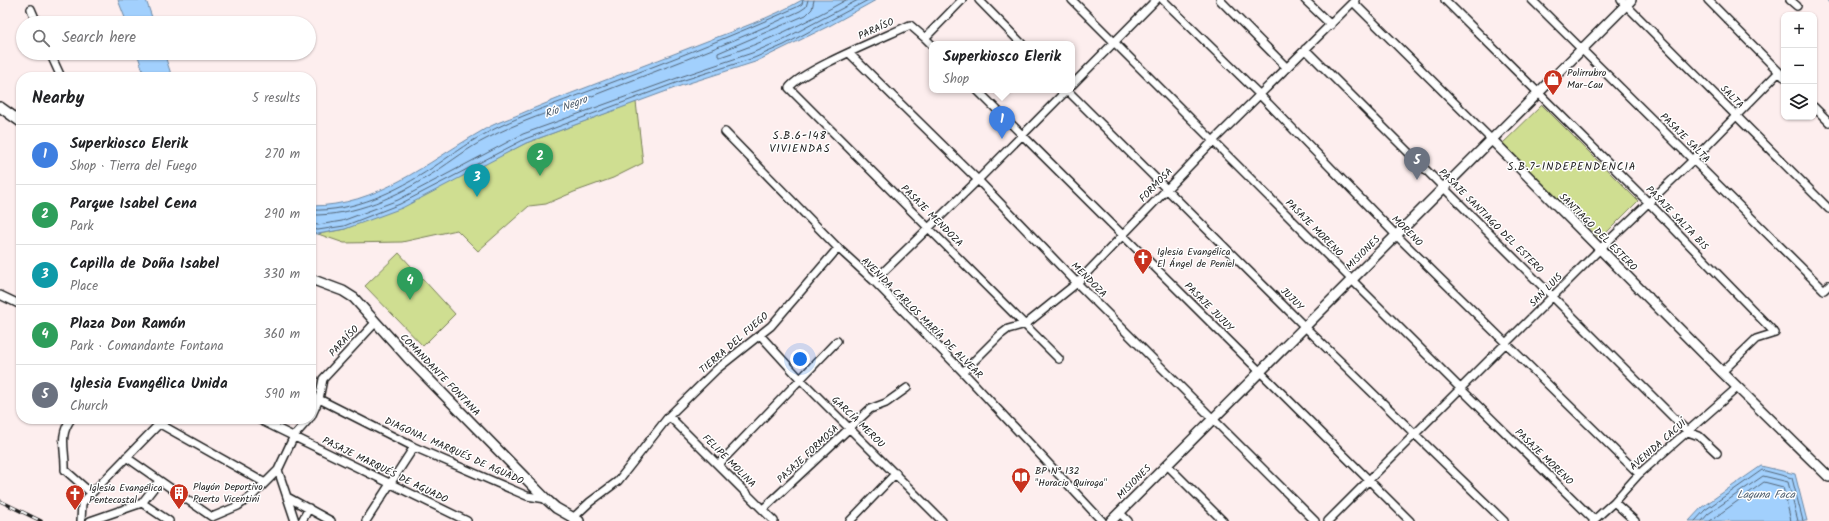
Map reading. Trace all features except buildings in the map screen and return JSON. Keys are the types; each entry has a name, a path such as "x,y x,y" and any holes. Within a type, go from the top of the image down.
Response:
{"street":[{"path":"929,42 925,38 962,0"},
{"path":"979,0 1019,41"},
{"name":"PASAJE MORENO","path":"1072,0 1594,521"},
{"path":"1075,82 1156,0"},
{"name":"MORENO","path":"1163,0 1260,95 1396,235 1639,474"},
{"path":"1220,0 1287,68"},
{"path":"1305,0 1330,25"},
{"name":"PASAJE SALTA BIS","path":"1445,0 1648,202 1775,333 1756,338 1722,372"},
{"name":"PASAJE SALTA","path":"1532,0 1693,160 1827,288"},
{"path":"1708,0 1781,75"},
{"path":"1790,0 1797,6"},
{"name":"FORMOSA","path":"963,372 1000,335 1008,329 1026,324 1077,283 1166,189 1354,1"},
{"name":"SANTIAGO DEL ESTERO","path":"1354,1 1722,372 1829,477"},
{"name":"MISIONES","path":"1111,521 1443,187 1492,140 1626,2"},
{"name":"SALTA","path":"1626,2 1829,209"},
{"path":"31,9 34,16"},
{"name":"PARAÍSO","path":"789,88 792,83 849,53 910,25 925,38"},
{"name":"PASAJE SANTIAGO DEL ESTERO","path":"1305,49 1688,432 1699,436 1717,453"},
{"name":"MENDOZA","path":"849,53 978,180 1077,283 1315,521"},
{"path":"54,60 60,72"},
{"name":"SAN LUIS","path":"1328,521 1507,344 1600,249 1693,160 1736,115 1781,75"},
{"name":"PASAJE MENDOZA","path":"789,88 1026,324 1059,359"},
{"name":"PASAJE JUJUY","path":"980,93 1410,521"},
{"path":"874,281 978,180 1064,93"},
{"name":"JUJUY","path":"1070,93 1305,327 1504,521"},
{"path":"0,107 16,118"},
{"path":"1817,110 1829,122"},
{"name":"AVENIDA CARLOS MARÍA DE ALVEAR","path":"725,132 838,248 874,281 963,372 1102,521"},
{"name":"TIERRA DEL FUEGO","path":"576,519 590,502 618,481 669,416 717,368 761,336 838,248"},
{"name":"COMANDANTE FONTANA","path":"316,281 343,291 354,298 375,323 546,499"},
{"path":"0,295 16,303"},
{"name":"PARAÍSO","path":"316,405 319,399 323,379 375,323"},
{"name":"GARCÍA MEROU","path":"761,336 801,380 896,473 942,521"},
{"path":"718,465 837,341"},
{"name":"AVENIDA CACUÍ","path":"1594,521 1614,502 1639,474 1738,387"},
{"name":"PASAJE FORMOSA","path":"763,509 870,409 886,403 907,388"},
{"name":"DIAGONAL MARQUÉS DE AGUADO","path":"319,399 414,447 527,496 546,499 576,519"},
{"name":"FELIPE MOLINA","path":"669,416 774,521"},
{"path":"67,424 63,434 65,470 91,493"},
{"path":"81,521 82,503 159,424"},
{"path":"167,424 265,483"},
{"path":"269,424 294,436"},
{"name":"PARAÍSO","path":"211,519 238,506 278,470 294,436 305,424"},
{"name":"PASAJE MARQUÉS DE AGUADO","path":"294,436 467,521"},
{"path":"366,521 414,447"},
{"path":"126,458 211,519"},
{"path":"1167,465 1223,521"},
{"path":"278,470 295,521"},
{"path":"850,521 896,473"},
{"path":"90,521 142,503 159,481"},
{"path":"288,498 331,521"},
{"path":"1614,502 1635,521"},
{"path":"142,503 169,521"},
{"path":"302,521 309,508"},
{"path":"1120,513 1128,521"}],"green space":[{"path":"636,102 643,163 613,178 546,204 529,206 478,251 457,230 402,242 344,243 318,234 345,229 466,173 526,143"},
{"path":"1542,105 1638,201 1600,239 1502,144"},
{"path":"399,253 455,314 423,346 365,286"}],"water":[{"path":"118,0 146,0 152,16 124,16"},
{"name":"Río Negro","path":"802,0 876,0 831,25 755,62 683,85 526,143 402,208 345,229 316,234 316,206 335,204 358,199 379,191 400,181 491,126 778,12"},
{"path":"139,60 166,60 170,72 143,72"},
{"name":"Laguna Faca","path":"1761,466 1795,474 1807,521 1689,521 1702,507"}],"railway":[{"path":"0,501 41,521"}],"place":[{"name":"Polirrubro Mar-Cau","path":"1553,96"},
{"name":"Superkiosco Elerik","path":"1002,139"},
{"name":"Parque Isabel Cena","path":"540,176"},
{"name":"Iglesia Evangélica Unida","path":"1417,180"},
{"name":"Capilla de Doña Isabel","path":"477,197"},
{"name":"Iglesia Evangélica El Ángel de Peniel","path":"1143,275"},
{"name":"Plaza Don Ramón","path":"410,300"},
{"name":"BP N° 132 \"Horacio Quiroga\"","path":"1021,494"},
{"name":"Playón Deportivo Puerto Vicentini","path":"179,510"},
{"name":"Iglesia Evangélica Pentecostal","path":"75,511"}],"district":[{"name":"S.B.6-148 VIVIENDAS","path":"800,142"},
{"name":"S.B.7-INDEPENDENCIA","path":"1572,167"}]}
